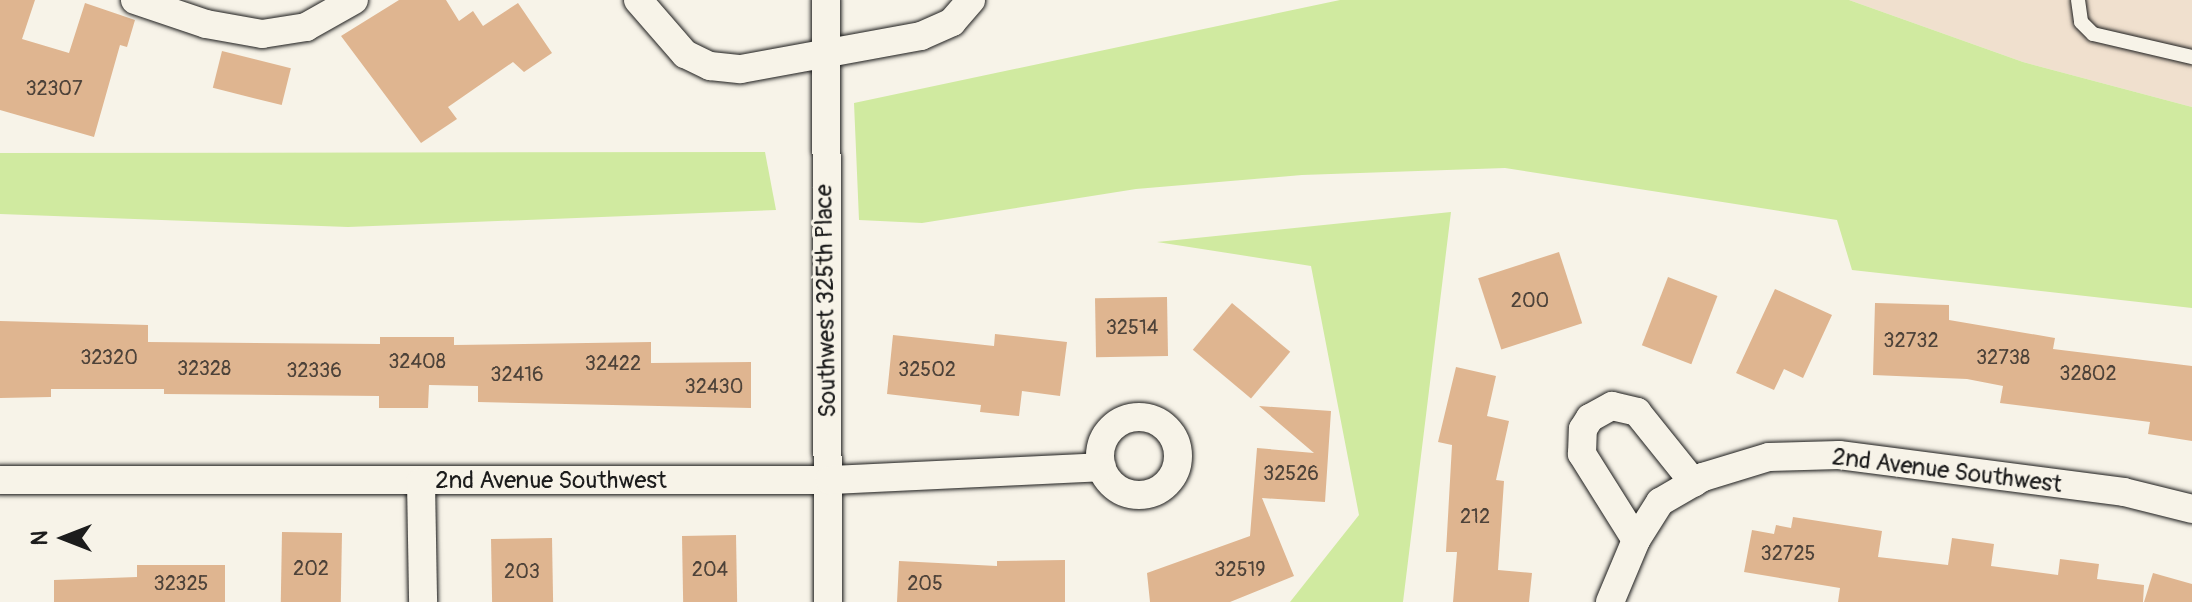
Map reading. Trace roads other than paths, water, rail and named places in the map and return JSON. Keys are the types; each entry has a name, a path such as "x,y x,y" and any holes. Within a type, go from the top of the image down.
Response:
{"street":[{"path":"139,1 206,24 262,34 306,27 354,0"},
{"path":"638,0 676,46 710,66 741,69 938,30 971,0"},
{"name":"Southwest 325th Place","path":"826,0 823,230 830,480 828,602"},
{"path":"1636,540 1582,454 1583,429 1590,418 1612,406 1637,412 1699,480"},
{"name":"2nd Avenue Southwest","path":"1610,602 1636,540 1660,502 1699,480 1769,457 1839,455 2124,492 2192,509"},
{"name":"2nd Avenue Southwest","path":"0,480 830,480 1102,467"},
{"path":"421,482 423,602"}],"lane":[{"path":"2078,0 2081,22 2093,34 2192,57"}]}
